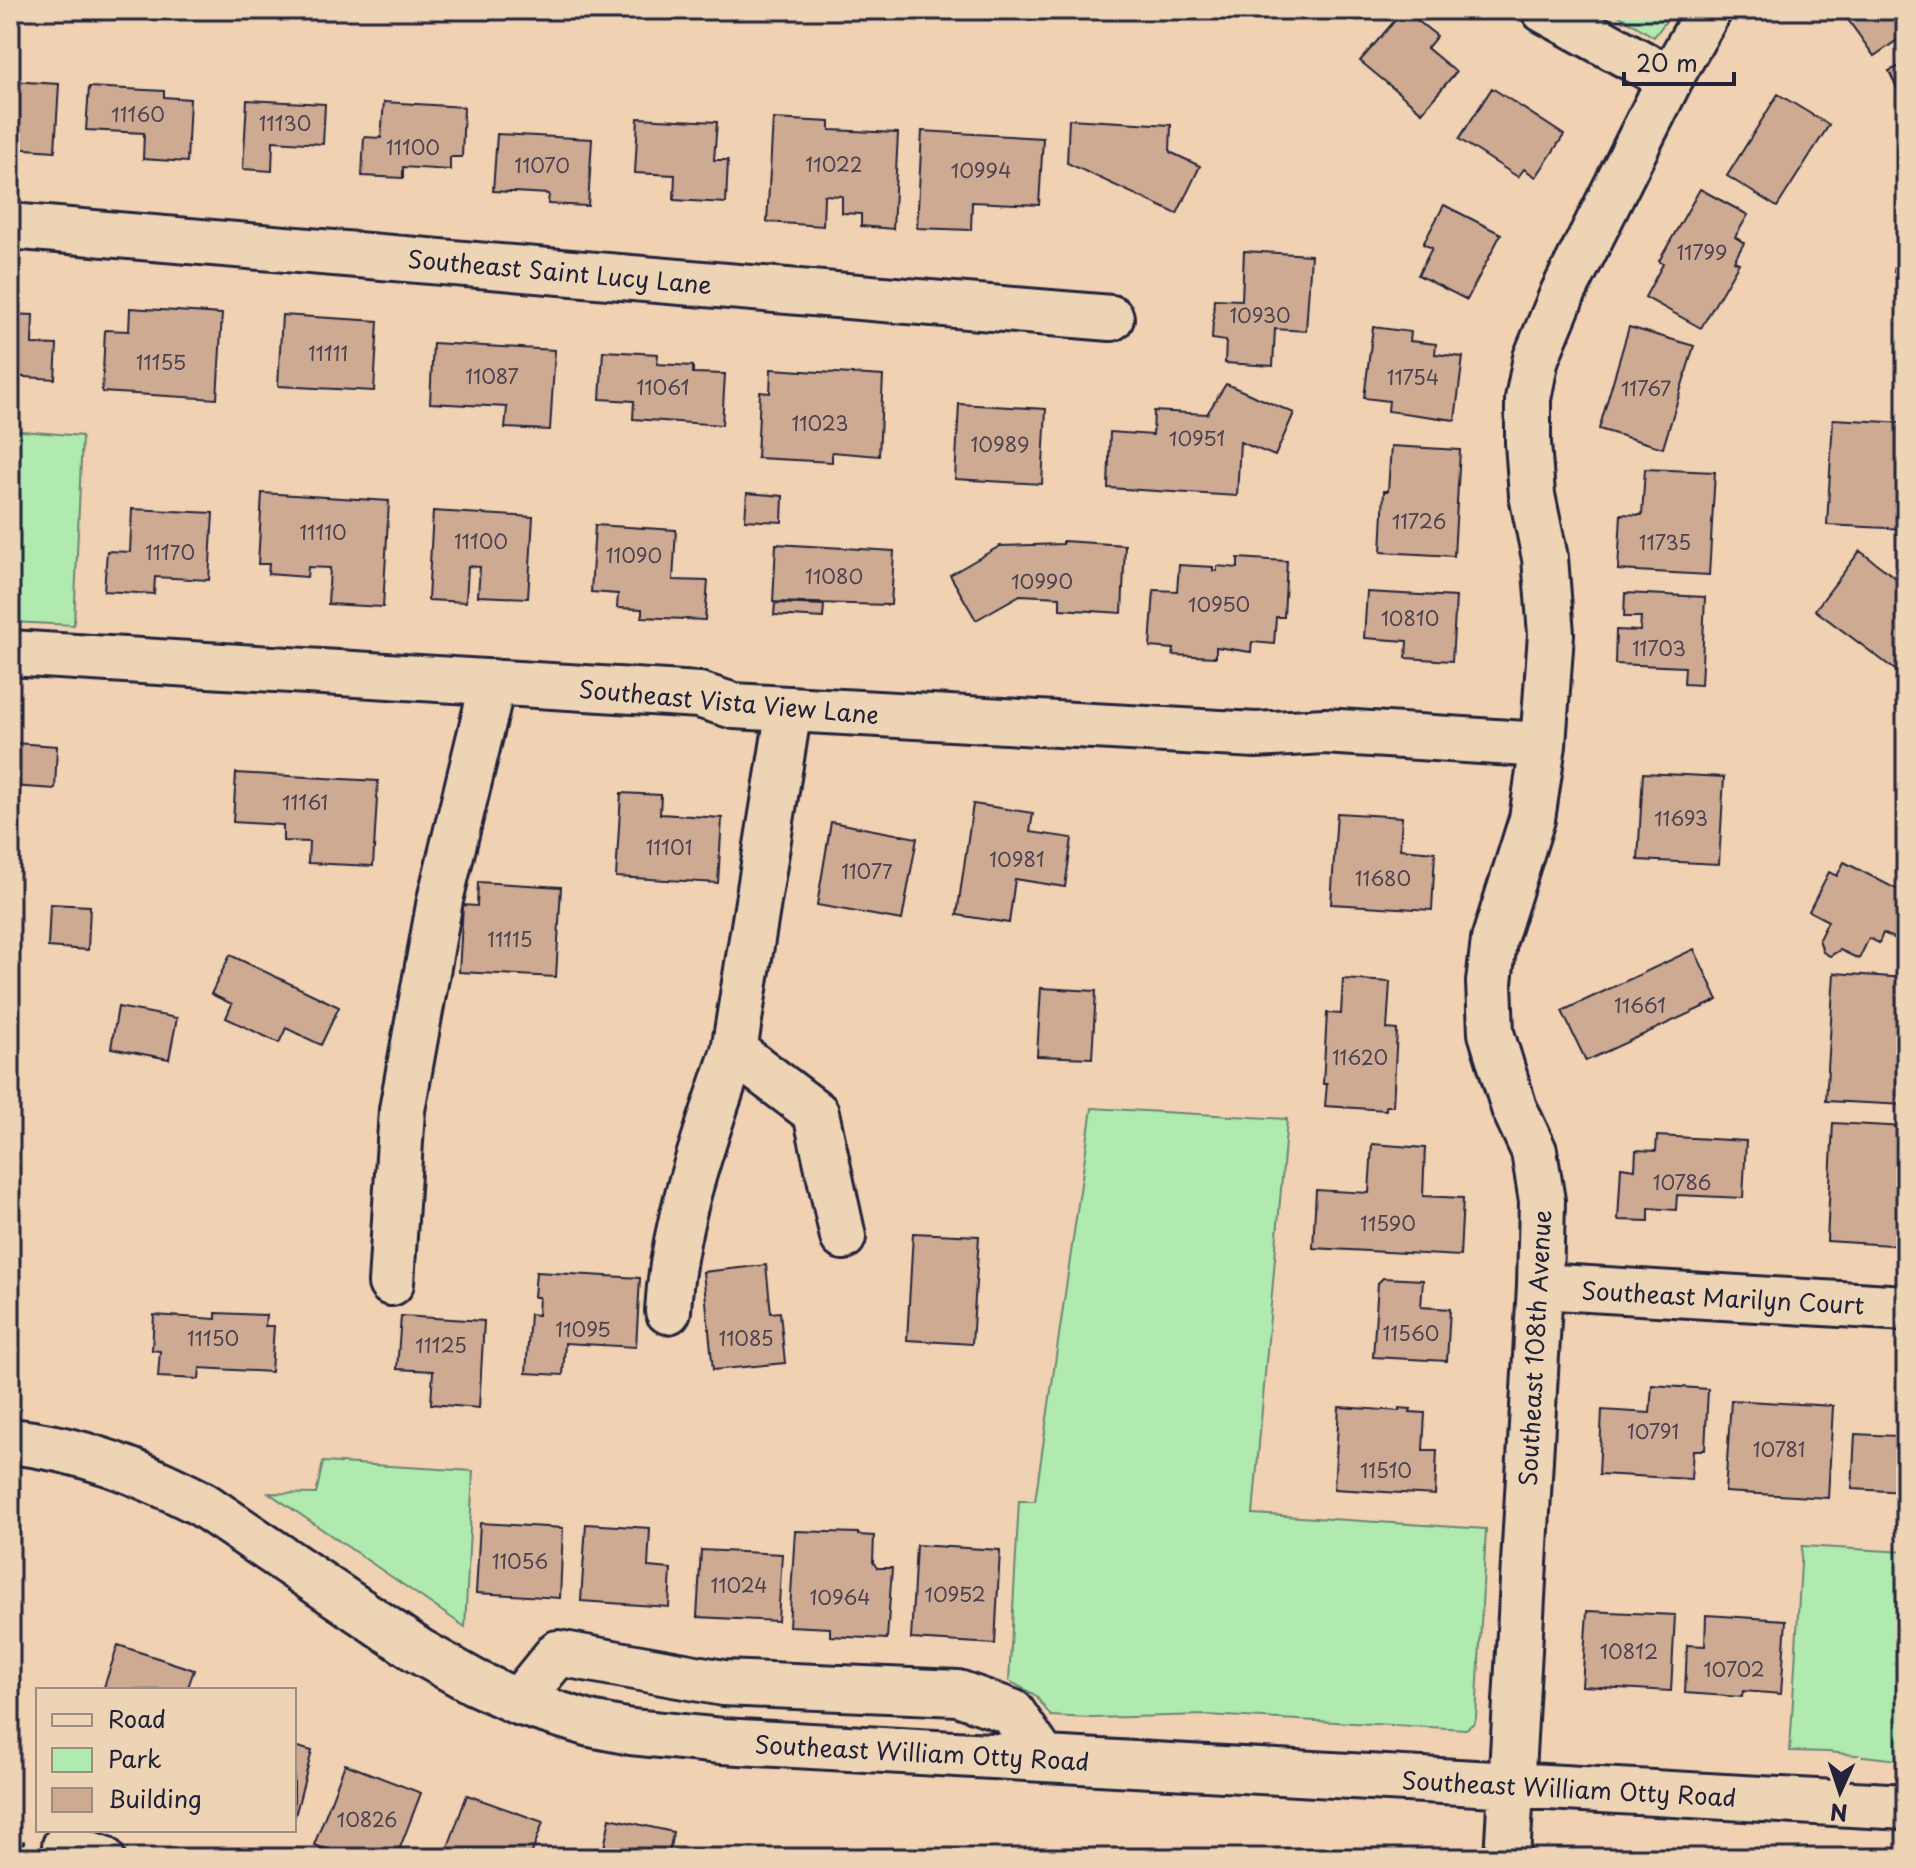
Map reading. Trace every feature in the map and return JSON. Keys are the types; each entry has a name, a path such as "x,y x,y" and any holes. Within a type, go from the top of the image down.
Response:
{"street":[{"path":"1544,10 1670,79"},
{"name":"Southeast 108th Avenue","path":"1507,1858 1540,1286 1542,1201 1534,1151 1514,1108 1491,1033 1489,982 1494,940 1532,819 1543,745 1551,634 1545,558 1532,495 1528,399 1536,358 1563,293 1670,79 1709,10"},
{"name":"Southeast Saint Lucy Lane","path":"10,226 1111,318"},
{"name":"Southeast Vista View Lane","path":"10,653 699,695 734,706 1256,735 1324,731 1543,745"},
{"path":"391,1283 402,1110 440,900 493,682"},
{"path":"668,1311 689,1187 734,1051 789,709"},
{"path":"734,1051 816,1113 843,1237"},
{"name":"Southeast Marilyn Court","path":"1540,1286 1906,1308"},
{"name":"Southeast William Otty Road","path":"10,1441 94,1456 176,1491 202,1504 419,1651 474,1682 518,1702 590,1724 672,1737 1906,1807"},
{"path":"518,1702 558,1653 723,1683 958,1693 1012,1712 1044,1759"}],"path":[{"path":"10,1492 16,1510 18,1537 10,1553"}],"green space":[{"path":"1610,10 1674,10 1654,37"},
{"path":"10,430 82,436 74,625 10,622"},
{"path":"1092,1108 1287,1119 1253,1514 1486,1529 1476,1718 1466,1729 1207,1715 1051,1716 1035,1695 1009,1681 1019,1501 1035,1501"},
{"path":"323,1462 473,1471 465,1627 269,1493 316,1494"},
{"path":"1802,1546 1906,1552 1906,1761 1790,1751"}],"building":[{"path":"1404,10 1437,36 1427,48 1456,72 1422,112 1360,61"},
{"path":"1841,10 1906,10 1906,34 1874,56"},
{"path":"1906,63 1906,107 1889,71"},
{"path":"10,81 59,84 55,151 10,148"},
{"path":"89,87 164,91 164,97 190,99 187,162 143,159 144,133 86,130"},
{"path":"1492,88 1564,135 1536,177 1524,169 1518,177 1459,139"},
{"path":"1778,94 1829,125 1777,207 1727,176"},
{"path":"247,100 325,104 323,144 273,141 272,171 243,169"},
{"path":"384,102 464,107 462,157 450,157 450,170 403,167 403,178 362,176 364,137 381,138"},
{"path":"638,118 717,122 714,160 728,160 726,203 674,200 675,175 635,173"},
{"path":"773,119 830,122 830,130 898,133 893,229 861,226 861,214 842,213 842,196 824,195 823,226 767,222"},
{"path":"1069,119 1171,125 1170,152 1200,166 1177,214 1067,163"},
{"path":"922,131 1043,138 1039,205 972,202 971,230 917,228"},
{"path":"497,134 592,139 588,206 548,204 549,194 493,191"},
{"path":"1700,189 1748,215 1735,237 1744,243 1734,261 1739,263 1701,328 1645,297 1663,264 1659,261"},
{"path":"1444,205 1501,234 1467,300 1418,275 1432,248 1423,244"},
{"path":"1906,212 1906,275 1894,272"},
{"path":"1244,251 1311,255 1306,331 1275,329 1273,366 1225,363 1226,341 1212,339 1214,299 1242,300"},
{"path":"130,308 222,314 217,399 102,392 105,330 129,331"},
{"path":"10,314 33,315 32,344 57,345 55,379 10,376"},
{"path":"282,315 378,321 374,391 278,386"},
{"path":"1373,327 1411,332 1410,341 1436,344 1435,354 1463,357 1455,420 1388,411 1389,401 1364,398"},
{"path":"1629,327 1694,346 1663,448 1599,429"},
{"path":"433,343 555,350 550,430 505,428 507,407 430,403"},
{"path":"603,351 658,354 657,364 693,366 693,373 725,374 722,425 633,419 634,401 600,399"},
{"path":"771,369 883,376 879,456 832,452 832,462 757,458 760,392 770,393"},
{"path":"1226,384 1294,413 1275,456 1240,442 1237,496 1108,488 1110,432 1153,435 1154,411 1207,414"},
{"path":"959,404 1046,409 1042,484 955,479"},
{"path":"1833,419 1906,423 1906,529 1827,525"},
{"path":"1391,446 1460,450 1454,556 1381,552 1384,491 1388,491"},
{"path":"1645,469 1715,472 1709,575 1618,570 1621,514 1642,515"},
{"path":"262,493 389,501 383,607 328,604 330,568 308,567 307,577 268,574 269,564 258,564"},
{"path":"747,493 783,496 782,522 745,520"},
{"path":"132,509 213,513 209,580 155,577 154,594 104,591 107,551 130,552"},
{"path":"433,511 533,517 528,598 478,596 480,567 468,566 466,602 428,600"},
{"path":"595,525 676,530 673,580 708,581 705,620 642,617 642,609 617,608 618,594 591,592"},
{"path":"1063,541 1125,545 1122,613 1060,609 1060,597 1020,595 976,620 950,575 1000,546 1063,544"},
{"path":"776,544 894,551 891,605 773,602"},
{"path":"1860,551 1901,582 1906,576 1906,678 1815,610"},
{"path":"1238,558 1287,561 1284,617 1276,617 1274,644 1252,642 1251,652 1216,647 1216,657 1173,655 1174,649 1150,647 1154,590 1177,591 1179,565 1213,567 1213,571 1217,571 1217,566 1238,568"},
{"path":"1367,592 1456,597 1452,661 1406,658 1407,641 1364,638"},
{"path":"1625,593 1705,597 1701,685 1684,684 1685,667 1615,664 1616,630 1640,631 1641,617 1624,617"},
{"path":"775,603 824,605 823,618 774,615"},
{"path":"14,743 57,746 55,789 11,786"},
{"path":"236,773 378,781 373,866 308,863 309,842 283,841 283,825 233,822"},
{"path":"1643,773 1724,777 1719,864 1638,860"},
{"path":"621,793 661,795 660,814 722,818 718,883 616,877"},
{"path":"973,804 1033,813 1030,832 1072,838 1065,887 1015,879 1009,923 957,915"},
{"path":"1337,813 1402,817 1400,849 1435,852 1432,910 1331,904"},
{"path":"831,822 917,838 902,920 817,905"},
{"path":"1844,862 1906,894 1906,919 1896,939 1883,933 1879,943 1869,938 1859,959 1840,950 1830,956 1823,952 1819,939 1828,921 1809,911 1829,872 1837,876"},
{"path":"478,882 561,887 556,977 459,972 463,905 477,906"},
{"path":"50,904 90,906 88,950 48,947"},
{"path":"1694,949 1718,1000 1586,1061 1562,1011"},
{"path":"230,955 339,1007 321,1045 286,1028 279,1043 226,1018 232,1004 211,994"},
{"path":"1834,973 1906,978 1903,1047 1906,1047 1906,1105 1826,1101"},
{"path":"1343,979 1390,982 1387,1029 1397,1030 1393,1106 1386,1106 1386,1110 1325,1106 1327,1084 1323,1084 1327,1013 1341,1014"},
{"path":"1041,988 1096,991 1092,1058 1037,1056"},
{"path":"118,1007 177,1018 169,1059 111,1048"},
{"path":"1833,1123 1906,1127 1906,1246 1827,1241"},
{"path":"1657,1136 1746,1141 1743,1198 1677,1195 1676,1210 1649,1208 1649,1221 1618,1220 1621,1167 1635,1169 1636,1150 1656,1151"},
{"path":"1372,1144 1425,1148 1423,1196 1463,1198 1460,1256 1313,1248 1316,1190 1369,1193"},
{"path":"913,1233 979,1236 972,1344 907,1340"},
{"path":"766,1265 771,1313 780,1312 785,1363 713,1370 703,1272"},
{"path":"536,1272 640,1278 636,1347 565,1343 563,1375 526,1373 530,1314 538,1315 539,1297 534,1297"},
{"path":"1383,1278 1423,1280 1421,1307 1450,1309 1447,1361 1373,1357 1378,1283"},
{"path":"216,1313 266,1315 265,1326 274,1326 271,1372 200,1368 199,1379 158,1377 160,1351 152,1350 154,1315 216,1319"},
{"path":"401,1316 484,1321 479,1408 431,1404 433,1371 397,1369"},
{"path":"1652,1385 1708,1389 1705,1450 1693,1450 1691,1479 1599,1474 1602,1410 1650,1413"},
{"path":"1731,1400 1833,1406 1828,1498 1725,1492"},
{"path":"1339,1407 1399,1411 1399,1408 1425,1413 1423,1450 1437,1450 1435,1495 1334,1489"},
{"path":"1896,1429 1906,1430 1906,1492 1852,1489 1855,1434 1896,1436"},
{"path":"480,1523 563,1528 560,1598 476,1593"},
{"path":"586,1524 650,1528 648,1567 671,1569 669,1607 581,1601"},
{"path":"795,1531 874,1536 873,1562 877,1568 892,1568 887,1639 830,1636 830,1628 789,1626"},
{"path":"916,1545 1000,1550 995,1644 911,1639"},
{"path":"701,1550 782,1554 778,1621 697,1617"},
{"path":"1587,1611 1675,1615 1671,1691 1582,1686"},
{"path":"1706,1615 1786,1620 1781,1694 1743,1691 1742,1697 1685,1693 1687,1645 1705,1646"},
{"path":"118,1645 194,1670 188,1688 104,1688"},
{"path":"296,1747 312,1751 296,1812"},
{"path":"345,1764 421,1793 396,1858 347,1858 314,1845"},
{"path":"467,1795 543,1822 530,1858 444,1858"},
{"path":"610,1818 673,1832 668,1858 602,1858"},
{"path":"817,1850 890,1855 890,1858 817,1858"}]}
